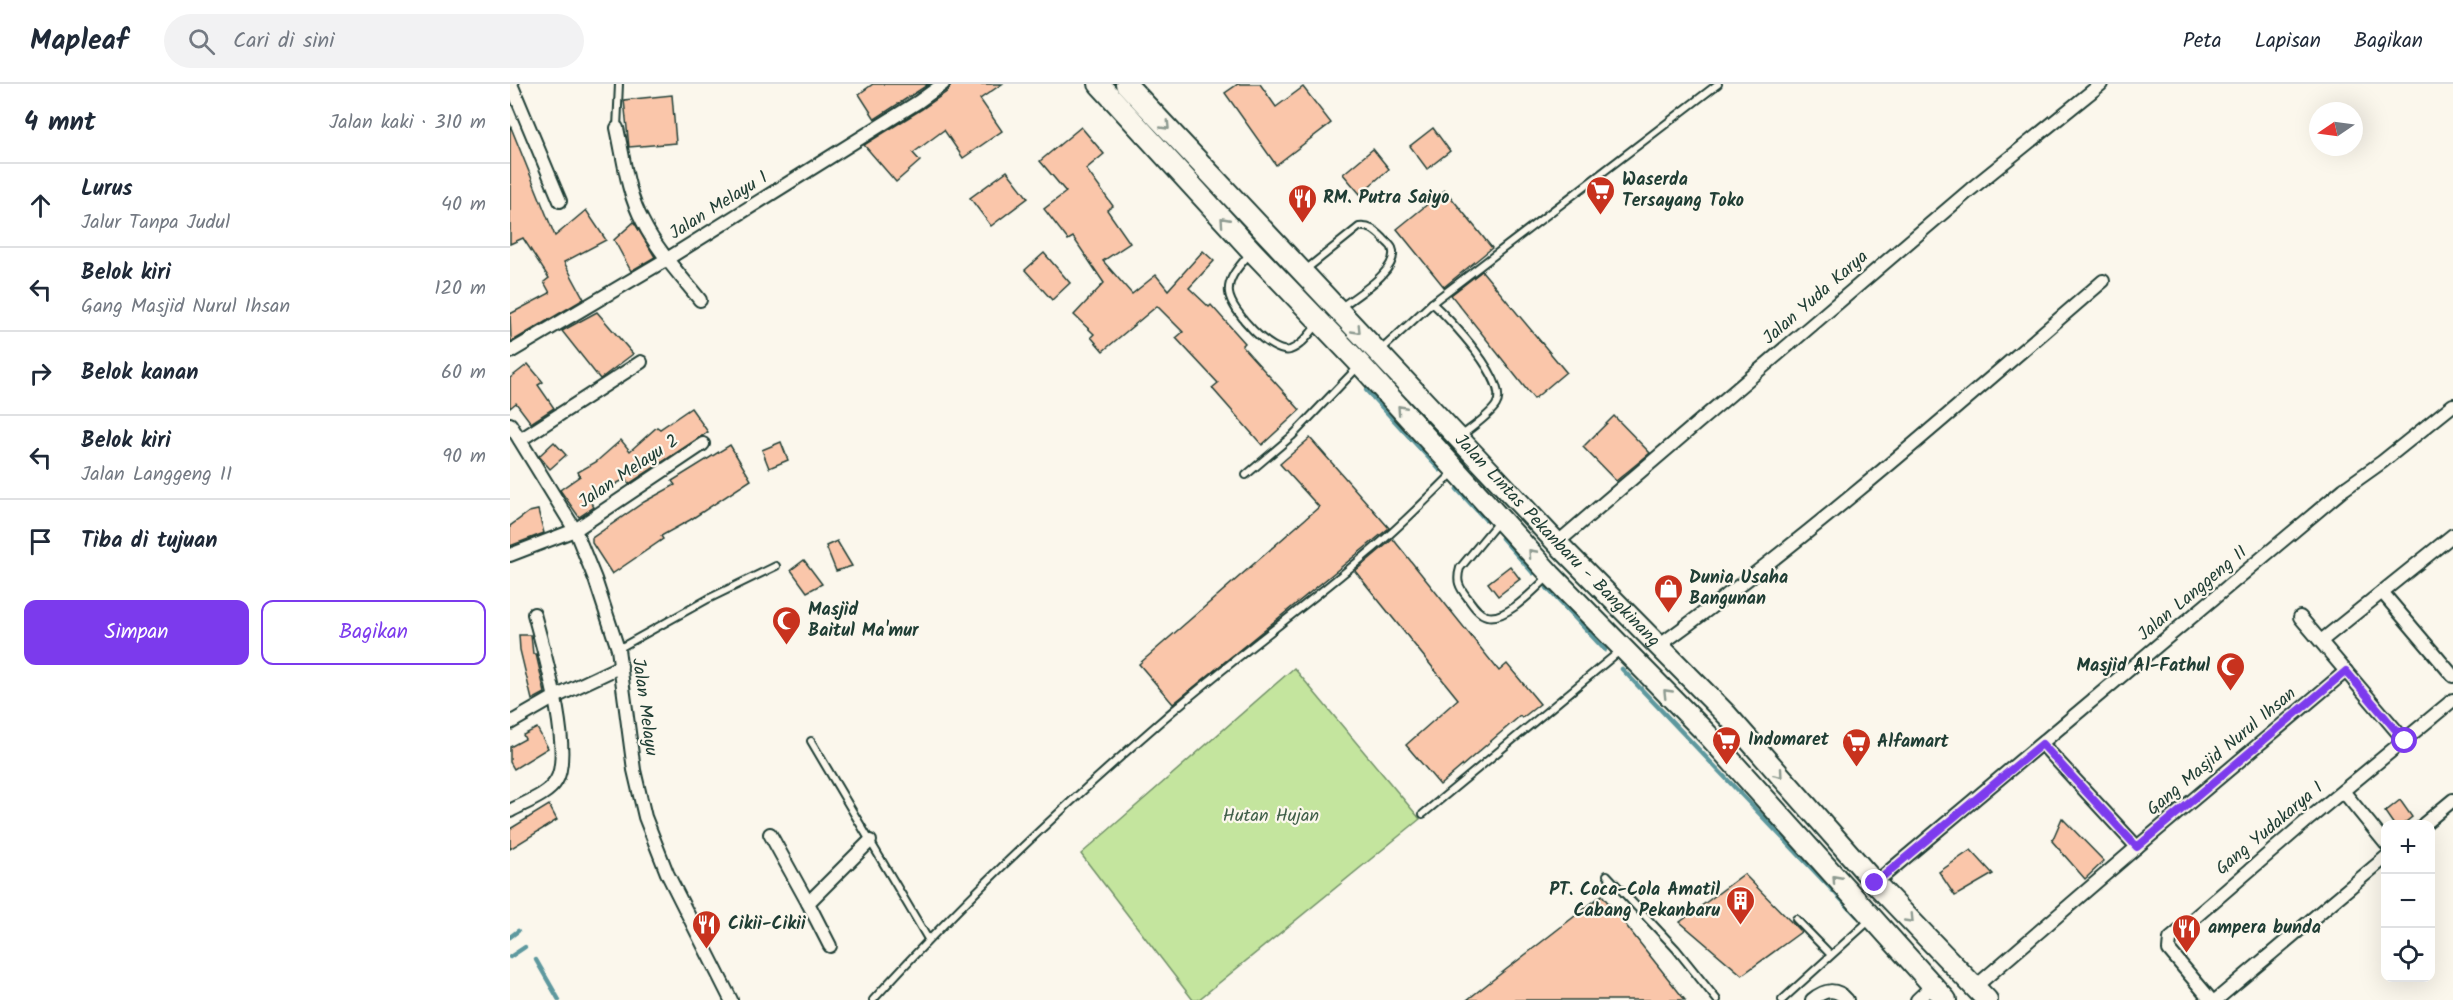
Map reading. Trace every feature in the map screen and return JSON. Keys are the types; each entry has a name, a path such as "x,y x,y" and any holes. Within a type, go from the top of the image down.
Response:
{"highway":[{"name":"Jalan Lintas Pekanbaru - Bangkinang","path":"1099,84 1252,251 1361,364 1551,575 1708,735 1946,1000"},
{"name":"Jalan Lintas Pekanbaru - Bangkinang","path":"1126,84 1460,437 1557,543 1727,715 1875,883 1981,993"},
{"path":"1708,735 1727,715"}],"street":[{"path":"511,84 560,201"},
{"name":"Jalan Melayu 1","path":"510,352 667,259 918,102 943,84"},
{"name":"Jalan Yuda Karya","path":"1557,543 1971,189 2101,84"},
{"path":"617,128 631,193 643,222 667,259 700,300"},
{"path":"1660,645 1740,587 1865,485 2103,281"},
{"path":"520,440 641,362"},
{"name":"Jalan Langgeng II","path":"1875,883 2344,489 2382,462 2453,405"},
{"name":"Jalan Melayu","path":"510,424 575,530 596,579 618,649 634,770 645,817 667,873 731,1000"},
{"name":"Jalan Melayu 2","path":"510,555 575,530 703,444"},
{"path":"2321,642 2452,539"},
{"path":"2382,592 2453,676"},
{"path":"510,810 556,782 561,766 555,697 534,614"},
{"path":"2300,617 2405,741"},
{"path":"510,723 555,697 621,666"},
{"name":"Gang Masjid Nurul Ihsan","path":"1981,993 2066,907 2346,671"},
{"name":"Gang Yudakarya I","path":"2211,1000 2169,950 2170,939 2453,700"},
{"path":"2042,744 2137,847"},
{"path":"2343,791 2381,839"},
{"path":"2430,820 2453,800"},
{"path":"770,834 830,946"},
{"path":"808,903 870,841"},
{"path":"2216,1000 2381,860"},
{"path":"1917,1000 1933,985"},
{"path":"1812,1000 1827,991 1836,991 1847,1000"}],"lane":[{"path":"617,128 619,84"},
{"path":"1378,352 1432,303 1718,84"},
{"path":"1303,271 1359,227 1367,226 1375,230 1392,248 1393,261 1388,271 1338,310"},
{"path":"1252,251 1230,281 1229,292 1232,306 1260,337 1276,347 1288,350 1300,345 1320,322"},
{"path":"1432,303 1466,338 1493,379 1499,394 1497,405 1460,437"},
{"path":"1246,475 1300,428 1361,364"},
{"path":"873,1000 928,939 1014,854 1161,721 1368,554 1457,470"},
{"path":"1501,518 1460,568 1457,576 1459,587 1479,612 1495,617 1506,613 1551,575"},
{"path":"618,649 708,599 776,566"},
{"path":"1423,814 1624,648"},
{"path":"811,741 928,939"},
{"path":"1607,875 1676,949 1717,1000"},
{"path":"1796,919 1830,954"},
{"path":"1782,1000 1871,919"}],"green space":[{"name":"Hutan Hujan","path":"1294,668 1420,819 1198,1000 1193,1000 1081,854"}],"building":[{"path":"873,84 929,84 875,119 859,94"},
{"path":"951,84 1002,84 980,99 1002,131 963,158 944,130 913,153 920,161 896,182 864,145 948,91"},
{"path":"1238,84 1260,84 1276,107 1303,87 1331,123 1276,165 1225,93"},
{"path":"672,95 676,143 629,147 624,100"},
{"path":"510,125 555,236 586,210 606,240 564,262 584,299 511,342 510,314 550,293 544,282 549,278 523,238 510,244"},
{"path":"1081,127 1104,154 1086,169 1113,206 1107,210 1130,243 1103,261 1132,294 1156,275 1168,290 1203,251 1214,261 1189,288 1209,307 1211,305 1245,343 1242,346 1300,410 1262,445 1212,388 1218,383 1176,338 1183,332 1157,306 1103,351 1091,337 1094,334 1074,315 1104,283 1073,237 1068,240 1044,209 1066,192 1040,161"},
{"path":"1433,128 1450,151 1427,169 1410,146"},
{"path":"1373,149 1389,169 1360,194 1343,174"},
{"path":"1007,171 1028,198 991,226 970,198"},
{"path":"1445,190 1492,248 1444,287 1397,229"},
{"path":"634,222 655,257 631,271 614,240"},
{"path":"1044,253 1070,283 1052,300 1025,270"},
{"path":"1482,271 1566,372 1534,399 1451,295"},
{"path":"597,312 633,354 600,379 562,331"},
{"path":"528,364 543,382 538,385 554,408 531,423 516,403 510,408 510,378"},
{"path":"691,408 708,432 629,484 625,479 588,499 594,507 579,517 560,490 580,476 578,472 596,462 621,440 630,451 657,427 660,429"},
{"path":"1614,416 1650,453 1616,481 1583,447"},
{"path":"1310,438 1389,528 1173,704 1139,664 1319,507 1280,464"},
{"path":"554,442 566,455 550,469 539,456"},
{"path":"781,442 788,460 769,468 762,450"},
{"path":"730,445 751,480 661,536 663,539 612,574 592,543 592,538 644,502 675,485 672,481"},
{"path":"538,510 544,533 510,546 510,526 529,512"},
{"path":"1393,539 1499,671 1507,664 1540,704 1522,718 1520,716 1440,785 1406,745 1458,699 1355,571"},
{"path":"837,541 852,566 836,571 826,546"},
{"path":"804,560 822,584 807,592 791,570"},
{"path":"1510,566 1520,579 1498,596 1488,583"},
{"path":"519,635 531,635 533,654 536,654 545,693 532,700 520,650"},
{"path":"537,728 548,748 514,769 510,762 510,747 525,739 523,735"},
{"path":"2400,800 2412,817 2408,820 2391,820 2385,812"},
{"path":"549,805 557,820 510,849 510,829"},
{"path":"2062,818 2104,861 2085,879 2052,841"},
{"path":"1971,850 1993,874 1955,896 1939,872"},
{"name":"PT. Coca-Cola Amatil Cabang Pekanbaru","path":"1744,874 1801,932 1742,975 1680,922"},
{"path":"1602,895 1685,1000 1467,1000"}],"waterway":[{"path":"1366,390 1440,470"},
{"path":"1457,489 1485,519"},
{"path":"1502,538 1533,573"},
{"path":"1547,588 1605,650"},
{"path":"1622,669 1857,916"},
{"path":"510,937 518,931"},
{"path":"510,957 525,947"},
{"path":"536,960 559,1000"}],"place":[{"name":"Waserda Tersayang Toko","path":"1601,216"},
{"name":"RM. Putra Saiyo","path":"1302,224"},
{"name":"Dunia Usaha Bangunan","path":"1668,614"},
{"name":"Masjid Baitul Ma'mur","path":"787,646"},
{"name":"Masjid Al-Fathul","path":"2231,692"},
{"name":"Indomaret","path":"1727,766"},
{"name":"Alfamart","path":"1856,768"},
{"name":"PT. Coca-Cola Amatil Cabang Pekanbaru","path":"1741,926"},
{"name":"Cikii-Cikii","path":"707,950"},
{"name":"ampera bunda","path":"2187,954"}],"route":[{"path":"1875,883 2042,744 2137,847 2346,671 2405,741"}]}
